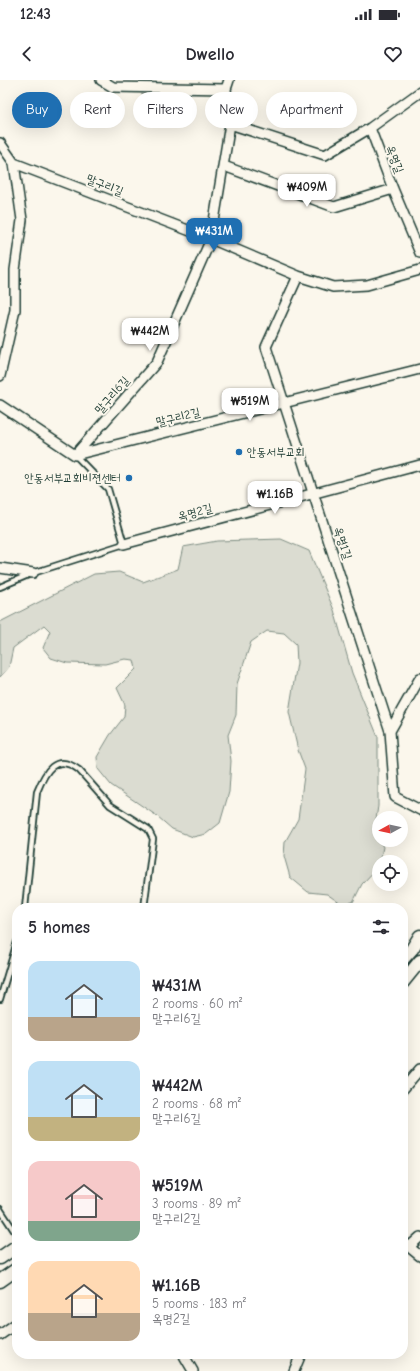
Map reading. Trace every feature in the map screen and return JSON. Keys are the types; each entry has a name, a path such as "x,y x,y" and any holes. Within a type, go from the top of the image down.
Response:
{"street":[{"path":"101,80 115,84 226,89"},
{"path":"226,92 229,80"},
{"path":"242,128 325,155 370,128 420,92"},
{"path":"211,239 229,128"},
{"name":"옥명길","path":"370,128 393,189 420,253"},
{"path":"0,143 14,163 22,220 14,270 15,310 0,376"},
{"name":"말구리길","path":"14,163 211,239 298,276 333,287 367,285 420,270"},
{"name":"옥명길","path":"224,166 334,207 393,189"},
{"name":"말구리6길","path":"75,455 157,362 211,239"},
{"name":"옥명1길","path":"298,276 266,346 390,730 395,797 420,810"},
{"name":"말구리2길","path":"75,455 420,369"},
{"path":"0,405 75,455"},
{"name":"옥명2길","path":"124,544 420,465"},
{"path":"0,568 33,573"},
{"path":"390,730 420,678"},
{"path":"411,693 420,698"},
{"path":"408,953 420,936"},
{"path":"408,976 420,961"},
{"path":"408,1083 420,1069"},
{"path":"408,1243 420,1237"},
{"path":"408,1246 420,1256"},
{"path":"0,1258 12,1250"},
{"path":"0,1281 12,1273"},
{"path":"0,1335 12,1327"},
{"path":"186,1359 193,1371"},
{"path":"294,1371 299,1359"}],"lane":[{"path":"0,587 33,573 124,544 108,489 75,455"},
{"path":"26,903 37,792 43,777 49,768 57,764 66,763 79,770 110,805 148,829 151,833 153,839 145,903"},
{"path":"0,999 12,959"},
{"path":"0,1208 12,1227"}],"shaded area":[{"path":"281,539 309,551 334,610 352,673 378,737 378,806 377,811 372,811 372,847 383,847 381,855 372,855 372,873 362,884 353,902 340,903 327,894 308,892 290,877 284,856 285,842 298,819 305,769 298,750 289,712 297,663 296,644 284,633 267,631 251,642 237,684 236,715 228,735 231,761 229,792 220,823 206,834 193,837 172,829 157,816 111,785 98,769 97,757 110,735 124,717 125,705 117,688 136,669 134,660 125,659 105,664 67,663 51,658 43,648 50,631 44,625 13,648 9,667 0,677 0,622 94,574 119,572 143,582 178,569 183,547 217,541"}],"place":[{"name":"안동서부교회","path":"239,452"},
{"name":"안동서부교회비젼센터","path":"129,478"}]}
